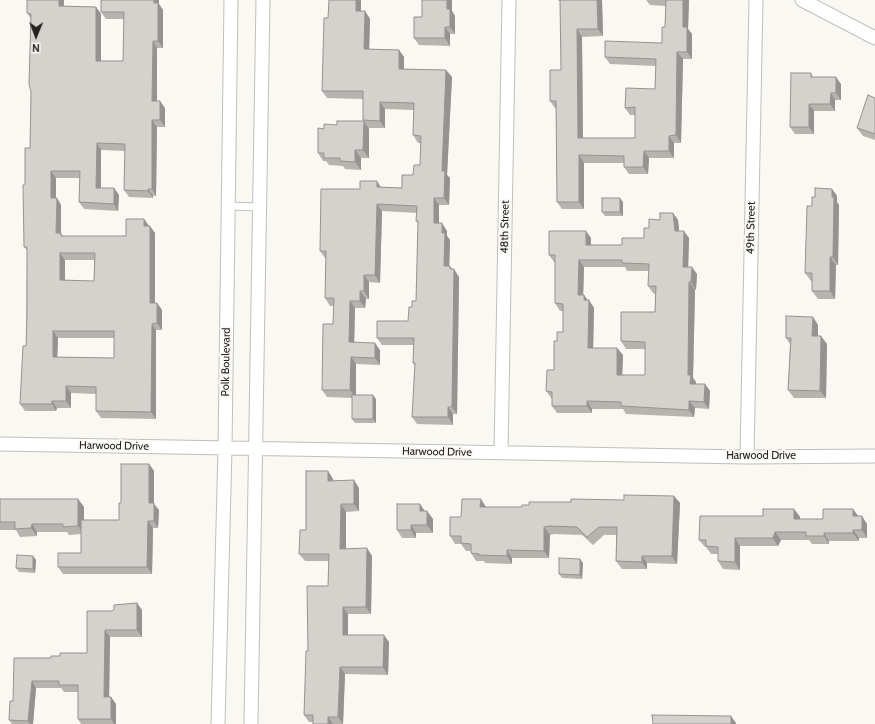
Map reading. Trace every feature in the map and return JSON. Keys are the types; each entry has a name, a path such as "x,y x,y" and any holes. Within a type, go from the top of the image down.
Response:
{"street":[{"name":"Polk Boulevard","path":"218,724 225,448 231,0"},
{"path":"251,724 257,448 263,0"},
{"name":"48th Street","path":"501,453 509,0"},
{"name":"49th Street","path":"747,457 756,0"},
{"path":"802,0 875,38"},
{"name":"Harwood Drive","path":"0,444 747,457 875,456"}],"lane":[{"path":"228,206 260,207"}],"building":[{"path":"27,0 59,0 59,6 96,7 96,61 123,61 124,12 101,12 101,0 154,0 154,3 158,3 158,41 153,41 152,101 160,101 160,120 152,120 152,189 148,189 148,191 124,190 125,144 97,143 96,188 114,188 114,204 79,202 80,171 51,171 51,198 57,198 56,233 61,233 61,236 126,236 126,219 144,219 144,226 150,226 150,303 157,303 157,323 152,324 151,412 96,411 96,387 66,386 66,401 52,401 52,404 20,404 23,346 26,346 27,314 27,247 24,247 23,185 25,184 25,148 30,148 31,92 29,84 31,14 27,13","holes":["60,253 95,253 94,281 60,280","53,331 114,331 114,358 53,357"]},
{"path":"329,0 356,0 356,11 365,11 364,49 399,50 399,69 446,70 442,171 445,171 444,198 434,198 434,223 442,223 442,233 445,233 444,266 450,266 450,269 454,269 452,407 448,407 448,417 412,417 415,363 413,363 414,338 377,338 377,321 408,321 409,307 412,307 412,301 416,301 417,206 377,204 375,275 364,275 364,291 360,291 360,301 350,301 349,342 375,343 375,358 351,357 350,390 322,390 323,324 333,324 334,298 325,298 326,251 320,251 321,189 360,189 360,181 377,181 377,187 402,188 402,175 413,175 414,165 420,165 421,136 413,135 414,103 380,102 380,121 363,120 363,91 322,91 324,18 328,18"},
{"path":"422,0 447,0 447,9 450,9 450,27 445,27 445,38 414,38 414,17 422,17"},
{"path":"560,0 597,0 598,29 577,29 578,138 635,138 635,107 625,108 626,88 655,89 656,59 605,57 605,41 662,43 662,27 665,27 666,0 683,0 683,27 687,27 687,52 677,52 676,135 669,136 669,151 644,151 643,167 624,167 624,156 579,155 579,202 557,202 556,101 550,101 550,70 561,70"},
{"path":"791,73 811,73 811,77 836,77 836,93 831,93 830,104 809,104 809,127 790,127"},
{"path":"868,95 875,98 875,134 857,128"},
{"path":"337,121 364,121 363,150 355,150 355,162 340,161 340,158 324,158 324,153 318,153 318,128 324,129 324,124 337,125"},
{"path":"815,188 832,189 832,197 834,197 833,257 830,257 830,291 812,291 812,273 805,273 807,206 812,206 812,197 815,197"},
{"path":"602,198 620,198 620,212 602,212"},
{"path":"660,213 673,213 675,231 684,231 683,267 692,267 691,282 689,282 688,375 691,375 690,384 705,384 704,402 689,401 689,410 621,406 621,402 587,401 587,406 552,406 552,392 546,391 547,370 554,370 554,341 557,341 557,332 563,332 563,304 555,303 555,255 549,255 549,231 586,231 586,245 622,245 622,238 644,238 644,228 649,228 649,219 660,220","holes":["579,260 622,260 622,263 649,264 648,286 656,286 655,312 621,312 621,341 645,342 645,375 617,375 617,348 588,348 589,300 584,300 584,295 578,295"]},
{"path":"786,316 813,317 812,336 821,336 820,391 788,390 791,338 786,338"},
{"path":"352,395 373,395 373,419 352,419"},
{"path":"121,464 149,464 149,503 154,503 154,521 148,521 147,567 58,567 58,553 81,553 81,520 119,520 119,503 121,503"},
{"path":"306,471 328,471 328,481 354,480 354,504 341,504 340,549 367,548 366,607 343,607 343,635 384,635 383,667 340,667 338,717 328,717 328,724 313,724 313,715 304,715 306,651 308,651 307,586 328,586 329,554 299,554 300,530 306,530"},
{"path":"624,495 674,496 672,556 642,556 642,562 616,561 617,527 599,527 587,537 577,527 544,527 544,551 507,550 507,556 479,555 471,553 471,544 461,543 461,536 450,536 450,517 461,517 462,499 481,499 480,507 522,507 522,505 529,505 529,502 571,502 571,499 624,500"},
{"path":"0,499 78,499 78,526 63,527 63,524 32,524 31,528 15,529 15,522 0,522"},
{"path":"397,504 420,504 420,511 427,511 427,525 411,525 411,530 397,530"},
{"path":"763,509 794,509 794,519 823,519 823,509 853,509 853,516 862,516 862,530 853,530 853,533 824,533 824,536 806,536 806,532 775,532 773,538 735,538 735,562 718,561 718,547 706,546 706,540 699,540 700,516 763,516"},
{"path":"17,555 33,556 33,569 16,568"},
{"path":"559,558 580,559 580,575 559,574"},
{"path":"137,603 137,630 105,630 104,697 111,697 111,719 78,719 78,685 59,685 59,681 32,681 28,721 9,720 10,701 13,701 14,658 51,658 51,656 60,656 60,653 87,653 87,611 112,611 114,609 114,605"},
{"path":"652,715 731,716 731,724 653,724"}]}
